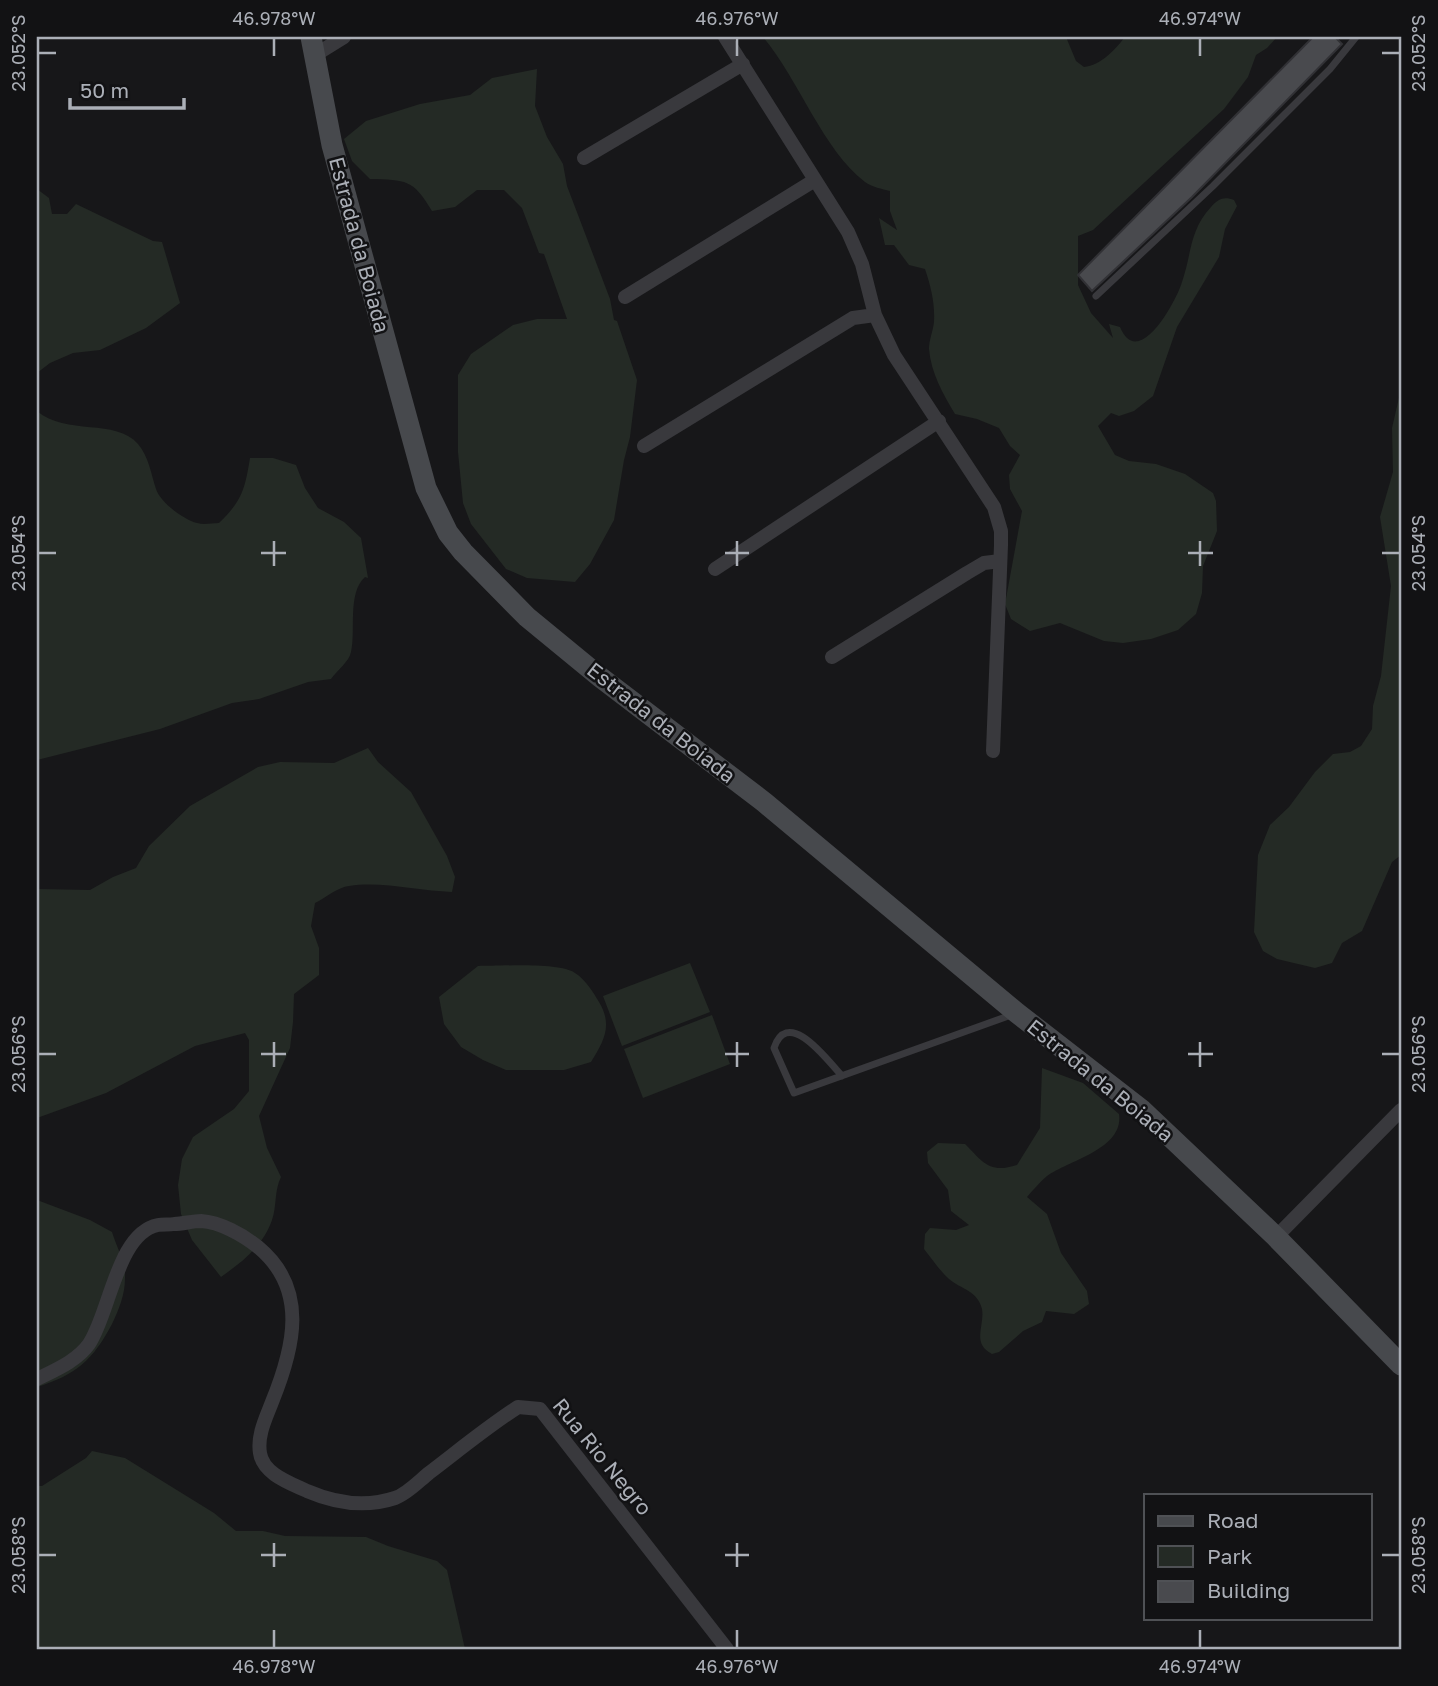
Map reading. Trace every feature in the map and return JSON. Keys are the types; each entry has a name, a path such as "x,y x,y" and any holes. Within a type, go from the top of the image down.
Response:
{"main road":[{"name":"Estrada da Boiada","path":"312,46 332,145 426,488 448,533 463,552 527,617 600,677 764,802 1017,1013 1142,1110 1276,1237 1401,1365"}],"street":[{"path":"312,46 344,37"},
{"path":"725,37 856,248 868,281 875,315 894,355 995,507 1001,531 993,751"},
{"path":"584,158 743,64"},
{"path":"625,296 815,180"},
{"path":"644,446 853,318 875,315"},
{"path":"715,569 939,421"},
{"path":"832,657 967,573 984,564 1000,561"},
{"path":"1276,1237 1401,1110"},
{"name":"Rua Rio Negro","path":"37,1379 78,1356 88,1346 136,1236 157,1225 201,1221 226,1228 253,1242 273,1259 286,1281 293,1312 283,1375 262,1429 259,1450 266,1467 286,1481 330,1501 355,1504 397,1498 518,1407 541,1409 727,1649"}],"lane":[{"path":"1096,296 1213,186 1329,69 1356,37"},
{"path":"842,1076 800,1034 790,1032 776,1041 774,1048 794,1093 842,1076 1017,1013"}],"green space":[{"path":"763,37 1066,37 1076,61 1084,67 1102,60 1125,37 1277,37 1256,55 1248,77 1224,109 1093,230 1078,236 1078,285 1091,313 1113,338 1109,324 1120,327 1128,339 1136,341 1156,328 1172,304 1182,282 1195,234 1204,216 1221,199 1234,200 1237,206 1225,229 1219,257 1177,327 1153,396 1134,411 1119,416 1111,413 1098,426 1115,455 1129,461 1156,464 1185,474 1213,493 1216,501 1217,531 1203,566 1202,593 1196,614 1178,630 1151,639 1123,643 1104,641 1060,623 1030,631 1011,619 1005,604 1022,511 1010,489 1009,475 1020,455 1010,446 999,428 955,414 938,383 930,358 934,308 925,269 909,265 894,245 885,245 879,218 897,230 890,211 890,191 865,182 836,152"},
{"path":"537,69 535,106 547,137 563,164 567,186 637,380 630,437 614,520 590,564 575,582 527,578 506,569 471,524 463,503 458,452 458,375 471,354 513,325 537,319 567,319 544,254 539,253 522,208 504,190 477,190 455,207 432,211 414,187 407,183 370,179 352,161 344,139 366,121 420,104 470,95 492,78"},
{"path":"37,189 49,198 52,214 67,214 76,204 153,241 162,242 180,303 146,328 100,350 73,353 50,363 37,373"},
{"path":"1401,389 1401,855 1392,862 1362,931 1342,943 1332,963 1315,968 1277,959 1263,951 1254,932 1258,855 1270,825 1289,807 1315,772 1333,754 1350,752 1361,746 1372,729 1391,586 1380,517 1393,472 1392,428"},
{"path":"37,411 62,423 117,431 129,436 145,454 162,499 179,514 200,524 219,523 233,508 244,486 250,458 273,458 296,465 305,488 318,508 344,522 361,538 368,578 365,577 359,584 356,593 350,656 345,663 331,679 308,682 259,699 232,703 160,729 37,760"},
{"path":"368,748 378,762 411,792 447,856 455,877 452,892 387,885 349,886 340,888 315,903 311,926 319,948 319,975 294,994 290,1048 259,1116 267,1148 281,1177 274,1215 257,1246 221,1277 192,1240 181,1214 178,1185 182,1159 193,1137 234,1109 249,1091 249,1040 245,1033 195,1046 106,1093 37,1118 37,889 90,890 136,868 149,846 190,806 258,767 280,762 334,763"},
{"path":"690,963 710,1012 622,1046 603,996"},
{"path":"478,966 556,967 579,976 594,994 605,1018 603,1040 591,1062 564,1070 506,1070 461,1047 444,1024 439,997"},
{"path":"712,1015 730,1064 643,1098 624,1049"},
{"path":"1042,1068 1083,1083 1119,1114 1118,1126 1104,1145 1047,1176 1027,1197 1047,1214 1061,1253 1087,1291 1089,1304 1074,1314 1046,1311 1042,1322 1023,1331 999,1352 992,1354 982,1345 980,1339 982,1309 977,1298 949,1279 924,1249 925,1234 930,1228 956,1230 969,1225 951,1211 948,1190 928,1163 927,1152 938,1143 965,1144 987,1165 1000,1168 1017,1165 1040,1128"},
{"path":"37,1200 90,1220 112,1232 125,1278 124,1290 112,1324 90,1357 63,1377 37,1387"},
{"path":"92,1451 125,1458 214,1513 236,1531 263,1531 285,1536 366,1537 437,1561 447,1570 465,1649 37,1649 37,1486 42,1486 86,1458"}],"building":[{"path":"1313,37 1335,37 1342,44 1192,197 1092,291 1078,275"}]}
